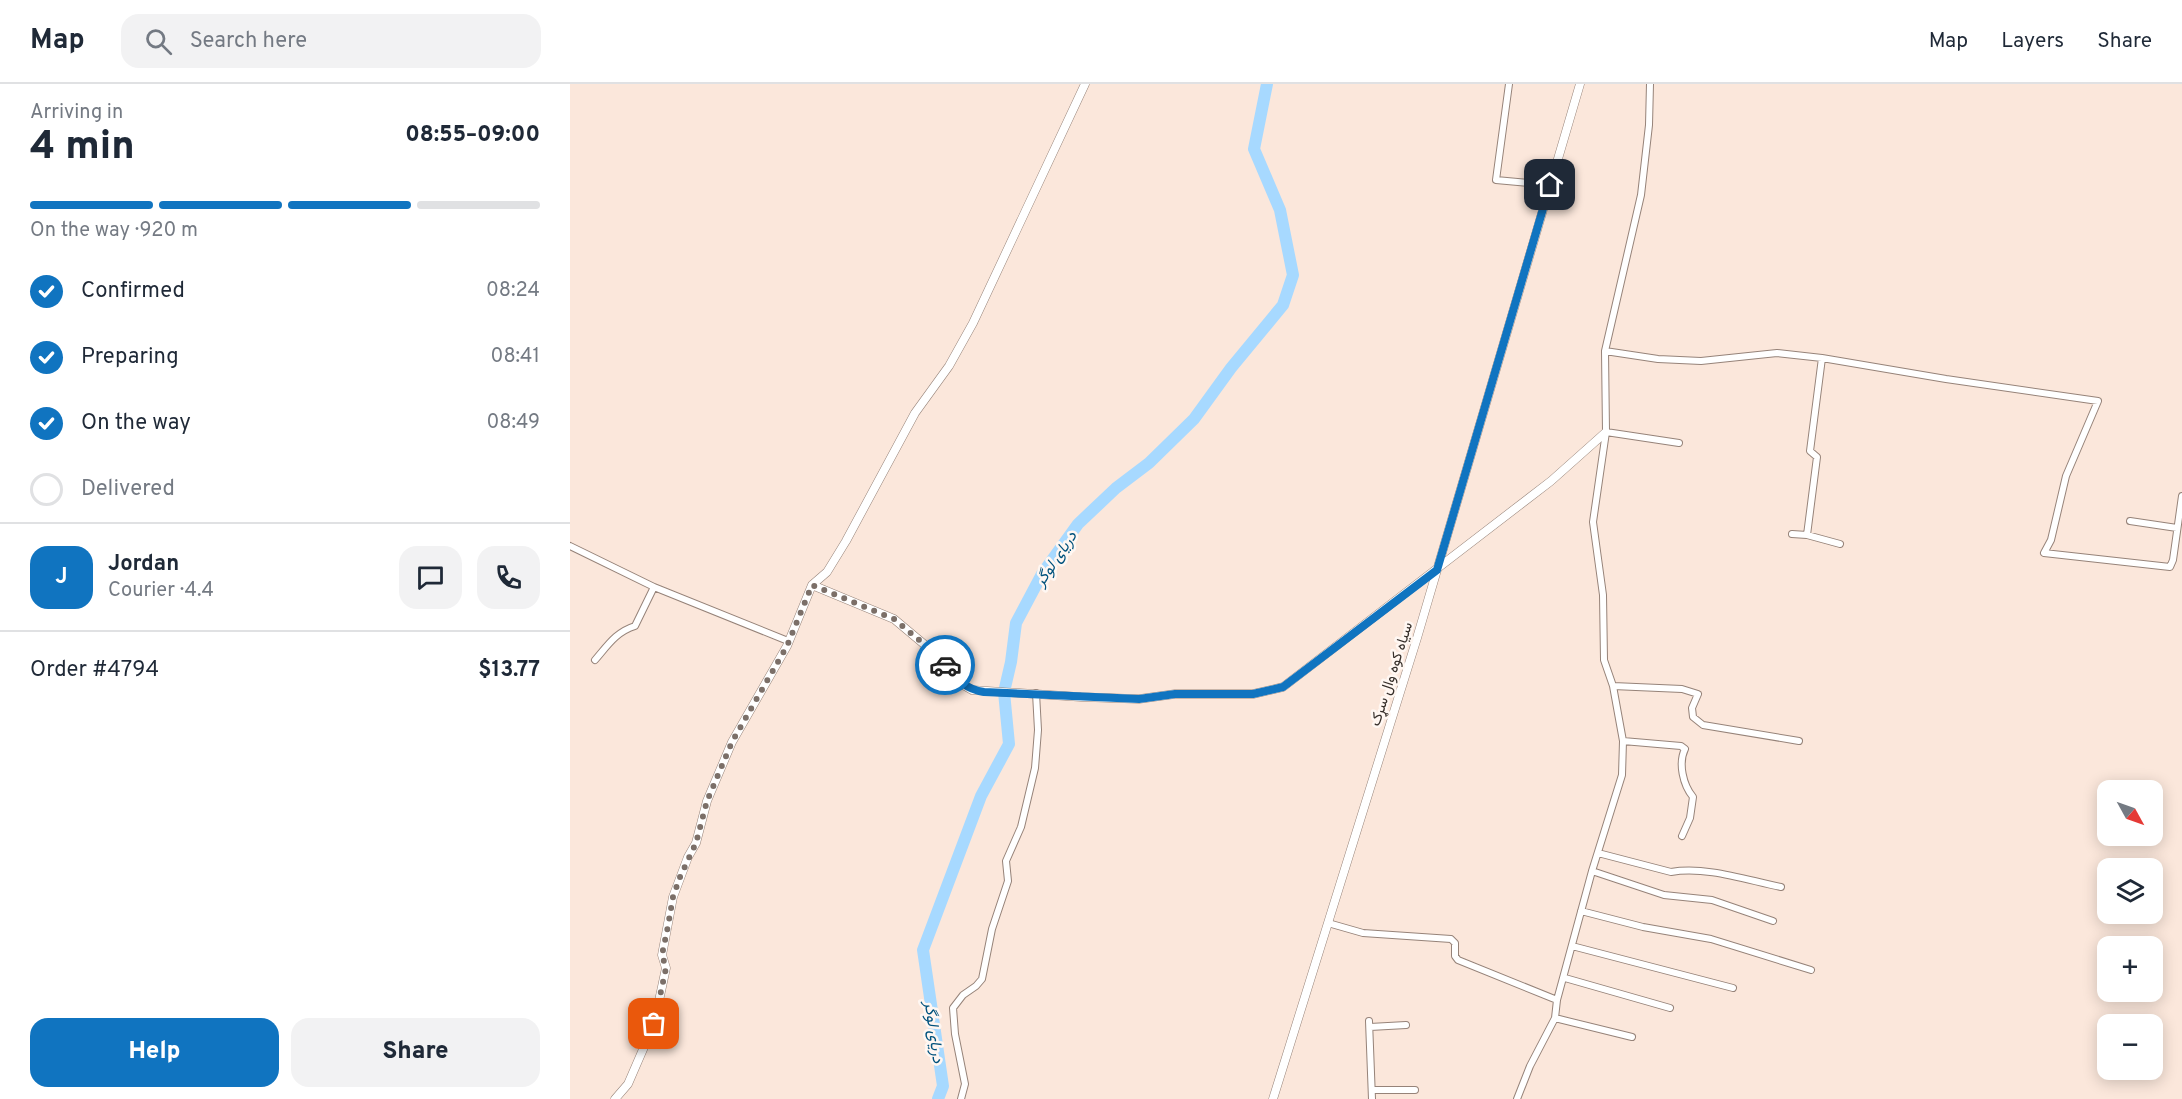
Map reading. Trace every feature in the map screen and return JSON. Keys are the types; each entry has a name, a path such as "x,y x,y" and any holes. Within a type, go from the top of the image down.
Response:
{"street":[{"path":"615,1099 628,1084 654,1024 666,968 662,955 673,897 688,857 696,843 707,801 732,742 788,641 812,585 827,572 832,564 915,413 949,366 964,340 1085,84"},
{"path":"1509,84 1496,180 1550,185"},
{"name":"سیاه کوه وال سړک","path":"1273,1099 1437,570 1580,84"},
{"path":"1517,1099 1530,1066 1555,1018 1557,1000 1565,978 1592,871 1623,775 1623,741 1613,686 1604,660 1603,595 1593,522 1606,432 1605,351 1641,195 1649,125 1650,84"},
{"path":"1605,351 1658,359 1690,360 1777,353 2098,401 2066,476 2051,540 2044,553 2170,567 2182,496"},
{"path":"1807,535 1817,457 1810,451 1822,358"},
{"path":"812,585 894,619 931,650 960,683 972,690 1139,699 1175,694 1253,694 1283,687 1551,481 1606,432"},
{"path":"1606,432 1678,443"},
{"path":"2130,521 2177,528"},
{"path":"1792,534 1807,535 1840,544"},
{"path":"570,546 654,587 788,641"},
{"path":"595,660 615,636 635,626 654,587"},
{"path":"1613,686 1682,689 1698,694 1692,708 1693,717 1703,725 1799,741"},
{"path":"961,1099 965,1084 955,1034 953,1008 963,995 982,979 992,929 1008,881 1006,861 1021,827 1035,768 1038,730 1036,693"},
{"path":"1623,741 1681,746 1685,749 1681,757 1685,788 1693,797 1690,818 1682,836"},
{"path":"1599,853 1671,872 1710,873 1781,887"},
{"path":"1592,871 1664,895 1712,900 1773,921"},
{"path":"1581,911 1643,927 1711,939 1811,969"},
{"path":"1328,923 1363,933 1451,939 1455,943 1455,956 1458,960 1557,1000"},
{"path":"1572,946 1733,988"},
{"path":"1565,978 1670,1008"},
{"path":"1555,1018 1632,1037"},
{"path":"1372,1099 1369,1024 1406,1025"},
{"path":"1372,1090 1414,1090"}],"waterway":[{"name":"دریای لوگر","path":"938,1099 943,1086 923,950 981,796 1009,744 1004,692 1016,623 1042,574 1078,524 1116,488 1149,463 1194,419 1231,368 1283,305 1293,275 1280,210 1254,149 1267,84"}],"way so far":[{"path":"654,1024 666,968 662,955 673,897 688,857 696,843 707,801 732,742 787,646 812,585 894,619 945,665"}],"route":[{"path":"945,665 960,683 972,690 984,692 1024,692 1081,698 1139,699 1175,694 1253,694 1283,687 1437,570 1550,185"}]}
